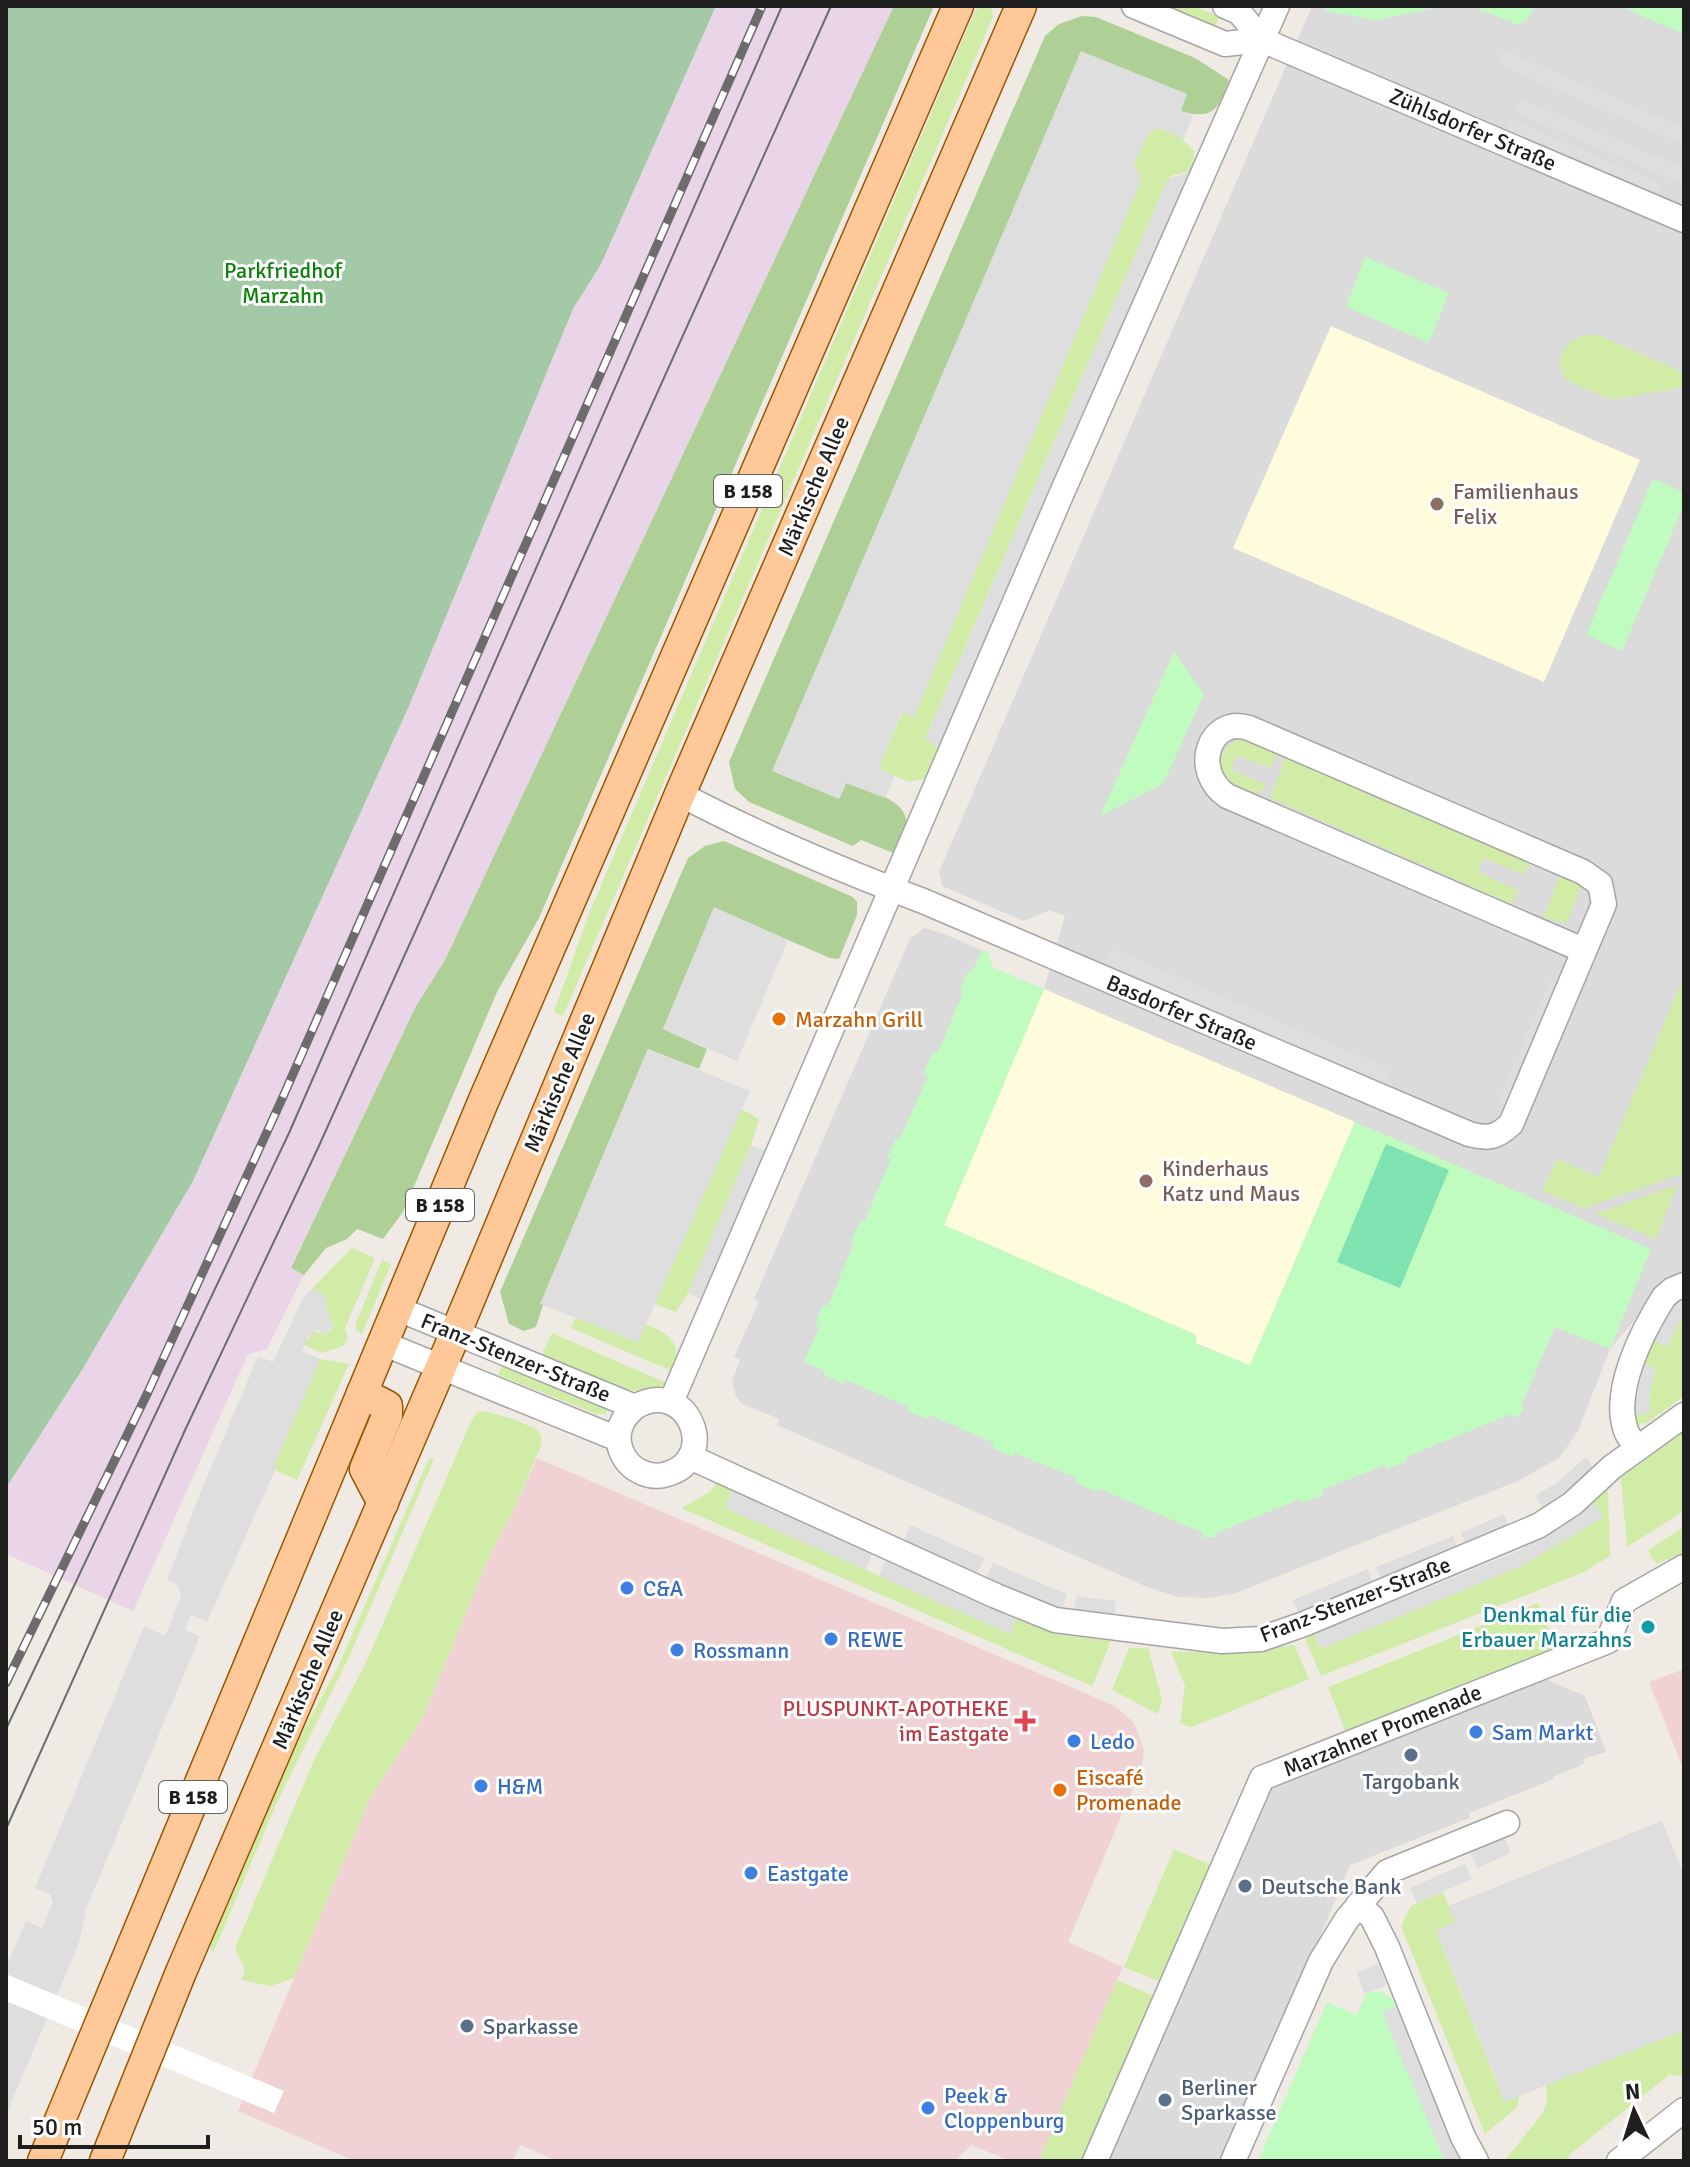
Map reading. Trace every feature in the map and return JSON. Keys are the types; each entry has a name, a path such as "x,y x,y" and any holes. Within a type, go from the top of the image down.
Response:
{"main road":[{"name":"B 158","path":"43,2161 483,1102 958,6"},
{"name":"Märkische Allee","path":"105,2161 181,1972 456,1332 680,794 1021,6"},
{"path":"362,1393 387,1406 387,1416 365,1469 383,1503"}],"street":[{"name":"Zühlsdorfer Straße","path":"1134,6 1225,44 1262,40"},
{"name":"Zühlsdorfer Straße","path":"1225,6 1239,12 1262,40 1684,220"},
{"path":"618,1439 628,1463 650,1476 673,1472 690,1457 695,1432 682,1409 671,1402 1061,495 1277,6"},
{"name":"Basdorfer Straße","path":"680,794 893,889 1469,1134 1488,1139 1502,1133 1511,1124 1604,904 1600,884 1591,876 1242,725 1223,731 1210,746 1208,775 1212,783 1227,796 1583,950"},
{"path":"1638,1448 1626,1432 1621,1400 1628,1374 1664,1297 1684,1285"},
{"name":"Franz-Stenzer-Straße","path":"396,1308 635,1407"},
{"name":"Franz-Stenzer-Straße","path":"382,1343 618,1439 623,1421 635,1407 656,1400 671,1402"},
{"name":"Franz-Stenzer-Straße","path":"690,1457 1055,1620 1222,1641 1261,1639 1304,1624 1538,1526 1572,1504 1638,1448 1684,1415"},
{"name":"Marzahner Promenade","path":"1095,2161 1262,1778 1608,1641 1624,1601 1684,1567"},
{"path":"1233,2161 1321,1961 1358,1905 1387,1872 1507,1823"},
{"path":"1358,1905 1372,1917 1387,1947 1463,2137 1476,2161"},
{"path":"1619,2161 1684,2110"}],"shaded area":[{"path":"716,6 894,6 445,960 416,1006 291,1267 304,1275 267,1349 248,1354 133,1611 6,1554 6,1488 82,1370 193,1181 409,706 573,309 601,264"},
{"path":"1312,6 1684,6 1684,1277 1646,1307 1610,1349 1578,1431 1559,1458 1518,1481 1236,1593 1210,1598 1179,1597 1147,1587 777,1425 779,1419 742,1404 736,1397 732,1381 740,1360 734,1357 759,1302 754,1299 910,939 924,928 944,934 989,953 992,968 1044,989 1065,916 1050,910 1023,921 942,886 939,872"},
{"path":"1503,49 1684,128 1684,145 1497,64"},
{"path":"1081,51 1187,94 1181,111 1193,114 1184,139 1162,129 1151,130 1134,163 1140,183 914,717 901,712 881,763 881,770 895,775 885,798 846,783 839,799 772,771"},
{"path":"1520,98 1684,168 1684,185 1514,112"},
{"path":"1510,119 1662,184 1656,199 1504,133"},
{"path":"1193,171 943,751 926,738 1168,179"},
{"name":"Familienhaus Felix","path":"1331,326 1640,460 1544,682 1233,548"},
{"path":"714,907 788,940 737,1061 663,1029"},
{"path":"1111,948 1390,1069 1383,1085 1104,963"},
{"path":"1550,980 1557,983 1541,1021 1534,1018"},
{"name":"Kinderhaus Katz und Maus","path":"1044,989 1355,1122 1250,1366 1196,1343 1196,1335 943,1225"},
{"path":"1532,1021 1539,1024 1523,1062 1516,1059"},
{"path":"648,1049 750,1091 638,1342 540,1304"},
{"path":"1514,1064 1521,1067 1505,1105 1498,1102"},
{"path":"751,1145 766,1151 704,1301 688,1293"},
{"path":"311,1290 318,1291 326,1298 333,1326 326,1334 318,1330 308,1337 302,1351 320,1359 274,1466 275,1470 207,1622 191,1615 185,1630 200,1636 86,1909 79,1943 6,2115 6,1967 26,1921 42,1928 53,1902 50,1894 35,1888 144,1626 165,1636 181,1597 178,1585 167,1580 258,1356 273,1362 304,1297"},
{"path":"1684,1292 1684,1313 1668,1346 1649,1338 1668,1300"},
{"path":"1638,1360 1656,1370 1650,1390 1649,1413 1631,1415"},
{"path":"1586,1457 1595,1470 1543,1508 1535,1496 1559,1481"},
{"name":"Eastgate","path":"537,1458 1115,1706 1134,1723 1144,1750 1142,1767 1068,1942 1123,1967 1039,2161 1010,2161 971,2145 955,2161 557,2161 520,2145 513,2161 355,2161 238,2111 371,1796 422,1719 492,1550"},
{"path":"733,1490 872,1553 866,1570 725,1508"},
{"path":"1593,1502 1604,1517 1522,1566 1321,1649 1314,1634 1516,1552 1578,1517"},
{"path":"1504,1514 1509,1527 1466,1545 1461,1533"},
{"path":"910,1525 984,1558 977,1574 904,1540"},
{"path":"1453,1536 1458,1549 1381,1580 1376,1567"},
{"path":"885,1560 1016,1619 1010,1634 879,1576"},
{"path":"993,1563 1067,1594 1062,1610 986,1579"},
{"path":"1368,1569 1373,1583 1299,1614 1293,1600"},
{"path":"1077,1596 1115,1601 1115,1618 1073,1613"},
{"path":"1684,1669 1684,1771 1649,1682"},
{"path":"1543,1678 1585,1696 1606,1752 1583,1759 1584,1764 1554,1779 1469,1813 1469,1818 1350,1865 1226,2161 1108,2161 1270,1787"},
{"path":"1662,1821 1684,1875 1684,2030 1505,2102 1436,1930 1455,1922 1448,1906"},
{"path":"1504,1836 1511,1853 1477,1868 1469,1851"},
{"path":"1465,1864 1472,1879 1417,1903 1410,1888"},
{"path":"1379,1964 1386,1986 1364,1993 1357,1972"},
{"path":"1397,2006 1448,2133 1463,2161 1445,2161 1382,2012"}],"green space":[{"name":"Parkfriedhof Marzahn","path":"6,6 716,6 601,264 573,309 409,706 193,1181 82,1370 6,1488"},
{"path":"894,6 934,6 539,918 497,992 403,1212 383,1239 357,1229 347,1239 326,1248 304,1275 291,1268 416,1006 445,960"},
{"path":"980,6 992,9 993,17 563,1016 554,1012 588,916 974,13"},
{"path":"1168,6 1194,6 1219,17 1215,27"},
{"path":"1329,6 1446,6 1376,20 1324,11"},
{"path":"1471,6 1534,6 1529,17 1519,25"},
{"path":"1619,6 1684,6 1684,34"},
{"path":"1082,16 1096,17 1195,58 1229,80 1213,110 1200,114 1180,111 1186,94 1081,52 840,798 846,783 876,793 903,811 906,830 896,854 861,840 853,846 749,802 735,789 729,762 1045,36 1059,24"},
{"path":"1157,128 1178,135 1194,151 1193,171 1168,179 926,737 942,751 928,778 909,782 881,770 881,763 902,712 914,716 1140,183 1134,163 1140,148 1149,133"},
{"path":"1365,257 1449,293 1429,343 1346,307"},
{"path":"1586,335 1598,335 1684,373 1684,387 1617,399 1607,398 1566,380 1560,365 1563,352 1572,341"},
{"path":"1653,479 1684,492 1684,505 1622,651 1586,635"},
{"path":"1174,652 1204,694 1163,784 1100,816"},
{"path":"1244,739 1278,752 1271,768 1237,755 1231,770 1265,784 1261,794 1233,783 1220,765 1227,748"},
{"path":"1287,754 1531,859 1524,874 1484,858 1478,872 1518,890 1512,904 1270,798"},
{"path":"724,841 853,897 857,902 857,915 839,959 830,958 714,908 663,1029 707,1049 699,1069 648,1049 541,1303 536,1327 524,1331 509,1324 500,1292 688,858 705,846"},
{"path":"1561,873 1573,877 1581,885 1567,923 1543,918"},
{"path":"982,950 989,953 992,967 1044,989 944,1225 1196,1335 1196,1344 1250,1365 1355,1122 1651,1249 1610,1349 1555,1327 1520,1415 1514,1418 1511,1414 1406,1457 1407,1461 1387,1469 1385,1465 1322,1490 1323,1495 1302,1503 1300,1499 1216,1533 1217,1537 1202,1537 1203,1533 1098,1488 1096,1492 1076,1483 1077,1478 1015,1453 1013,1457 992,1448 994,1443 930,1415 928,1419 907,1411 909,1407 846,1380 844,1384 824,1375 825,1371 804,1362 819,1327 815,1325 823,1305 828,1306 854,1243 851,1241 860,1221 864,1222 891,1159 887,1157 896,1138 900,1139 928,1076 923,1074 932,1053 937,1054 963,993 960,991 968,971 972,972"},
{"path":"1684,976 1682,1174 1584,1208 1542,1191 1557,1159 1599,1177"},
{"path":"741,1109 759,1119 751,1145 688,1293 676,1312 655,1304"},
{"path":"1386,1144 1449,1170 1400,1288 1337,1262"},
{"path":"1677,1185 1656,1239 1596,1214"},
{"path":"352,1248 375,1258 345,1328 348,1339 343,1346 323,1353 304,1345 313,1332 330,1332 333,1326 326,1298 318,1291 311,1290"},
{"path":"382,1260 391,1264 362,1334 356,1330 356,1323"},
{"path":"1684,1313 1684,1396 1636,1428 1631,1415 1649,1413 1650,1390 1656,1370 1638,1360 1649,1338 1668,1346"},
{"path":"576,1317 637,1342 645,1324 661,1331 675,1347 676,1362 672,1371 571,1328"},
{"path":"552,1333 666,1383 649,1391 630,1390 542,1355"},
{"path":"320,1359 349,1364 297,1480 275,1470 274,1466"},
{"path":"503,1364 608,1406 606,1414 597,1414 498,1375"},
{"path":"484,1411 536,1429 541,1435 541,1446 510,1518 492,1550 422,1719 371,1796 294,1978 271,1986 242,1980 245,1970 235,1948 314,1760 365,1665 470,1424 476,1413"},
{"path":"1684,1431 1684,1511 1627,1547 1621,1478"},
{"path":"429,1458 434,1459 349,1657 278,1800 213,1953 210,1944 293,1750 339,1665"},
{"path":"717,1482 733,1490 726,1508 1010,1633 1016,1619 1056,1634 1111,1641 1092,1686 681,1508 710,1492"},
{"path":"1608,1490 1610,1556 1582,1573 1321,1676 1305,1639 1314,1634 1320,1648 1603,1516 1593,1502"},
{"path":"1684,1527 1684,1553 1656,1564 1648,1550"},
{"path":"1538,1603 1557,1649 1346,1733 1328,1687"},
{"path":"1294,1645 1309,1679 1192,1727 1180,1724 1185,1686 1171,1651 1230,1654"},
{"path":"1129,1648 1148,1648 1162,1700 1158,1714 1112,1690"},
{"path":"1174,1849 1211,1865 1161,1982 1124,1967"},
{"path":"1443,1892 1455,1922 1436,1931 1504,2101 1520,2096 1516,2108 1485,2134 1401,1926 1411,1906"},
{"path":"1117,1980 1154,1996 1083,2161 1047,2161 1040,2158"},
{"path":"1380,1991 1393,1999 1397,2006 1383,2012 1445,2161 1258,2161 1327,2002 1357,2015 1367,1992"},
{"path":"1684,2030 1684,2076 1669,2075 1569,2155 1568,2161 1504,2161 1543,2113 1547,2102 1546,2085"}],"pier":[{"path":"6,1974 284,2091 274,2113 6,2001"}],"tram line":[{"path":"6,1729 289,1133 782,6"},
{"path":"6,1829 186,1428 318,1148 831,6"}],"railway":[{"path":"6,1683 148,1392 282,1099 762,6"}],"place":[{"name":"Familienhaus Felix","path":"1437,504"},
{"name":"Marzahn Grill","path":"779,1019"},
{"name":"Kinderhaus Katz und Maus","path":"1146,1181"},
{"name":"C&A","path":"627,1588"},
{"name":"Denkmal für die Erbauer Marzahns","path":"1648,1627"},
{"name":"REWE","path":"831,1639"},
{"name":"Rossmann","path":"677,1650"},
{"name":"PLUSPUNKT-APOTHEKE im Eastgate","path":"1025,1721"},
{"name":"Sam Markt","path":"1476,1732"},
{"name":"Ledo","path":"1074,1741"},
{"name":"Targobank","path":"1411,1755"},
{"name":"H&M","path":"481,1786"},
{"name":"Eiscafé Promenade","path":"1060,1790"},
{"name":"Eastgate","path":"751,1873"},
{"name":"Deutsche Bank","path":"1245,1886"},
{"name":"Sparkasse","path":"467,2026"},
{"name":"Berliner Sparkasse","path":"1165,2100"},
{"name":"Peek & Cloppenburg","path":"928,2108"}]}
